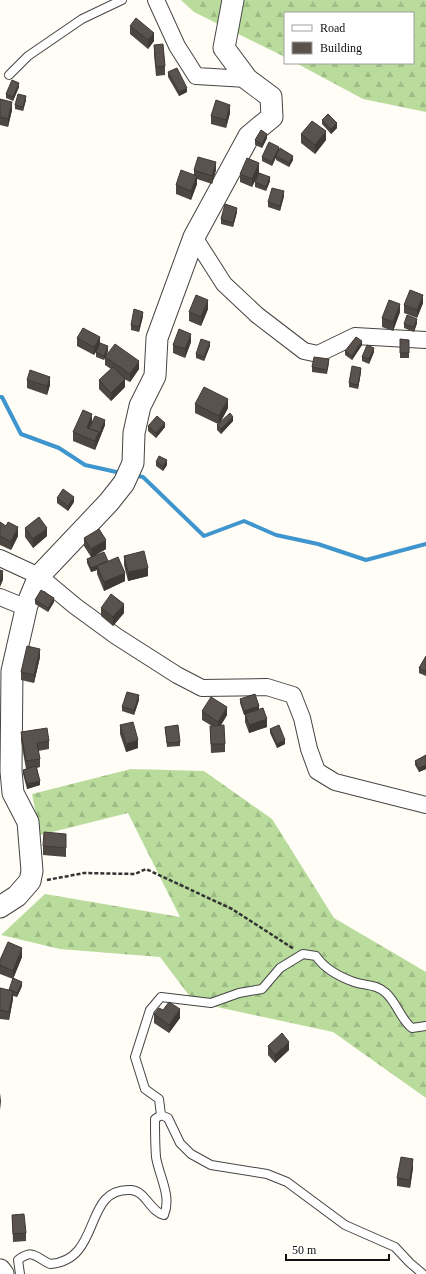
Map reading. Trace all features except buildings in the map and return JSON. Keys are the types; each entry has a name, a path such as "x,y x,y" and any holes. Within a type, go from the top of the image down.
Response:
{"street":[{"path":"156,0 176,46 196,76 247,79"},
{"path":"0,907 17,896 30,881 32,871 28,822 13,793 11,771 12,671 26,608 39,576 85,528 124,483 133,463 134,432 140,406 155,376 157,338 194,237 249,136 272,117 270,97 247,79 224,48 233,0"},
{"path":"194,237 224,284 257,315 304,351 318,354 355,336 426,340"},
{"path":"0,558 39,576 75,606 116,636 177,675 202,688 267,687 292,695 302,718 309,749 318,771 335,782 426,805"},
{"path":"0,597 26,608"},
{"path":"0,1270 2,1274"}],"lane":[{"path":"9,74 28,56 82,20 122,0"},
{"path":"161,1115 159,1099 145,1089 136,1057 150,1010 161,996 211,1003 239,993 262,989 280,968 303,954 316,956 323,966 354,982 373,985 386,993 400,1011 406,1024 412,1028 426,1026"},
{"path":"20,1274 18,1260 24,1255 31,1254 39,1256 50,1264 64,1262 70,1258 81,1247 99,1206 104,1200 117,1192 132,1190 138,1193 157,1214 164,1215 167,1208 166,1200 156,1156 155,1119 161,1115"},
{"path":"161,1115 168,1118 180,1143 191,1154 211,1165 267,1174 287,1182 345,1225 395,1247 423,1274"}],"path":[{"path":"30,881 53,880 84,873 135,874 146,869 232,909 303,954"}],"green space":[{"path":"181,0 426,0 426,112 363,99 298,64 414,64 414,12 284,12 284,57 194,12"},
{"path":"131,769 204,771 272,819 334,918 426,972 426,1098 333,1032 194,1002 160,957 60,949 1,935 45,894 180,917 128,813 40,835 32,794"}],"waterway":[{"path":"0,397 2,397 21,434 59,448 85,465 121,473"},
{"path":"134,475 143,477 204,536 244,521 276,535 318,544 366,560 426,544"}]}
